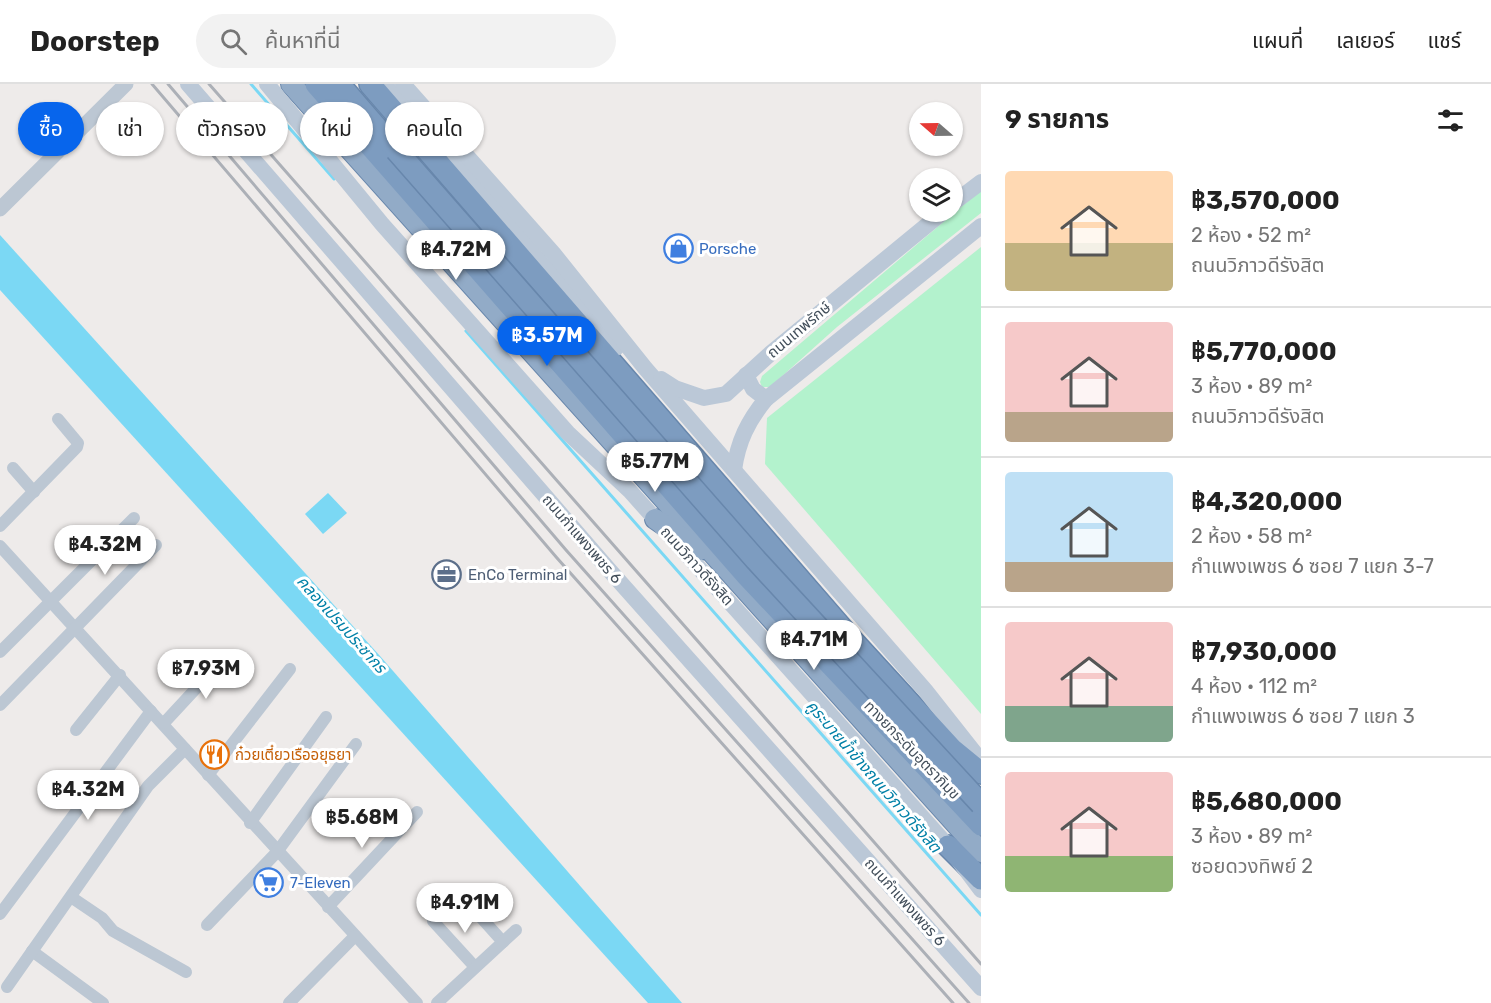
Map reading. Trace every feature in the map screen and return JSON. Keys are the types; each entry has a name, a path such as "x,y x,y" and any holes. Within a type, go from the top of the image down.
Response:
{"highway":[{"name":"ถนนวิภาวดีรังสิต","path":"289,84 981,852"},
{"name":"ทางยกระดับอุตราภิมุข","path":"316,84 747,576 981,825"},
{"name":"ทางยกระดับอุตราภิมุข","path":"339,84 756,560 981,805"},
{"path":"346,84 385,129"},
{"path":"370,84 853,641 952,749 981,773"},
{"path":"409,156 981,805"},
{"path":"409,156 492,225"},
{"path":"655,519 726,568"},
{"path":"955,795 981,832"},
{"path":"948,846 981,879"}],"main road":[{"name":"ถนนกำแพงเพชร 6","path":"188,84 603,563 981,988"},
{"name":"ถนนวิภาวดีรังสิต","path":"267,84 382,224 568,433 630,491 948,846 981,890"},
{"path":"289,84 290,96 299,108 600,453 630,491"},
{"path":"384,84 705,448 755,494"},
{"path":"403,84 485,180 553,253 645,368 925,690 981,762"},
{"path":"963,196 981,182"},
{"name":"ถนนเทพรักษ์","path":"645,368 675,388 704,398 726,394 931,222"},
{"path":"734,470 737,447 749,420 766,399 981,226"},
{"path":"746,375 753,389 766,399"}],"street":[{"path":"0,209 126,84"},
{"path":"0,525 77,447 78,443 57,419"},
{"path":"13,468 34,492"},
{"path":"0,652 134,518"},
{"path":"0,705 156,545"},
{"path":"1,549 164,723 250,823 417,1003"},
{"path":"164,723 226,656"},
{"path":"208,775 290,669"},
{"path":"76,730 120,675"},
{"path":"0,914 151,711"},
{"path":"250,823 326,717"},
{"path":"207,925 277,852 356,744"},
{"path":"7,987 148,786 184,749"},
{"path":"328,907 417,812"},
{"path":"460,894 503,942"},
{"path":"71,897 102,918 113,931 186,972"},
{"path":"433,921 475,967"},
{"path":"437,1003 516,930"},
{"path":"289,1003 355,936"},
{"path":"32,951 103,1003"}],"green space":[{"path":"981,190 981,213 837,327 770,387 762,387 760,382 762,376 943,222 963,222 963,205"},
{"path":"981,247 981,714 765,464 767,418"}],"water":[{"name":"คลองเปรมประชากร","path":"0,235 380,656 682,1003 648,1003 0,290"},
{"path":"328,493 347,513 323,534 305,514"}],"waterway":[{"name":"คูระบายน้ำข้างถนนวิภาวดีรังสิต","path":"251,84 334,179"},
{"name":"คูระบายน้ำข้างถนนวิภาวดีรังสิต","path":"466,331 981,915"}],"railway":[{"path":"152,84 557,558 953,1003"},
{"path":"168,84 566,550 969,1003"},
{"path":"209,84 981,964"}],"place":[{"name":"Porsche","path":"678,249"},
{"name":"EnCo Terminal","path":"447,575"},
{"name":"ก๋วยเตี๋ยวเรืออยุธยา","path":"214,755"},
{"name":"7-Eleven","path":"269,883"}]}
